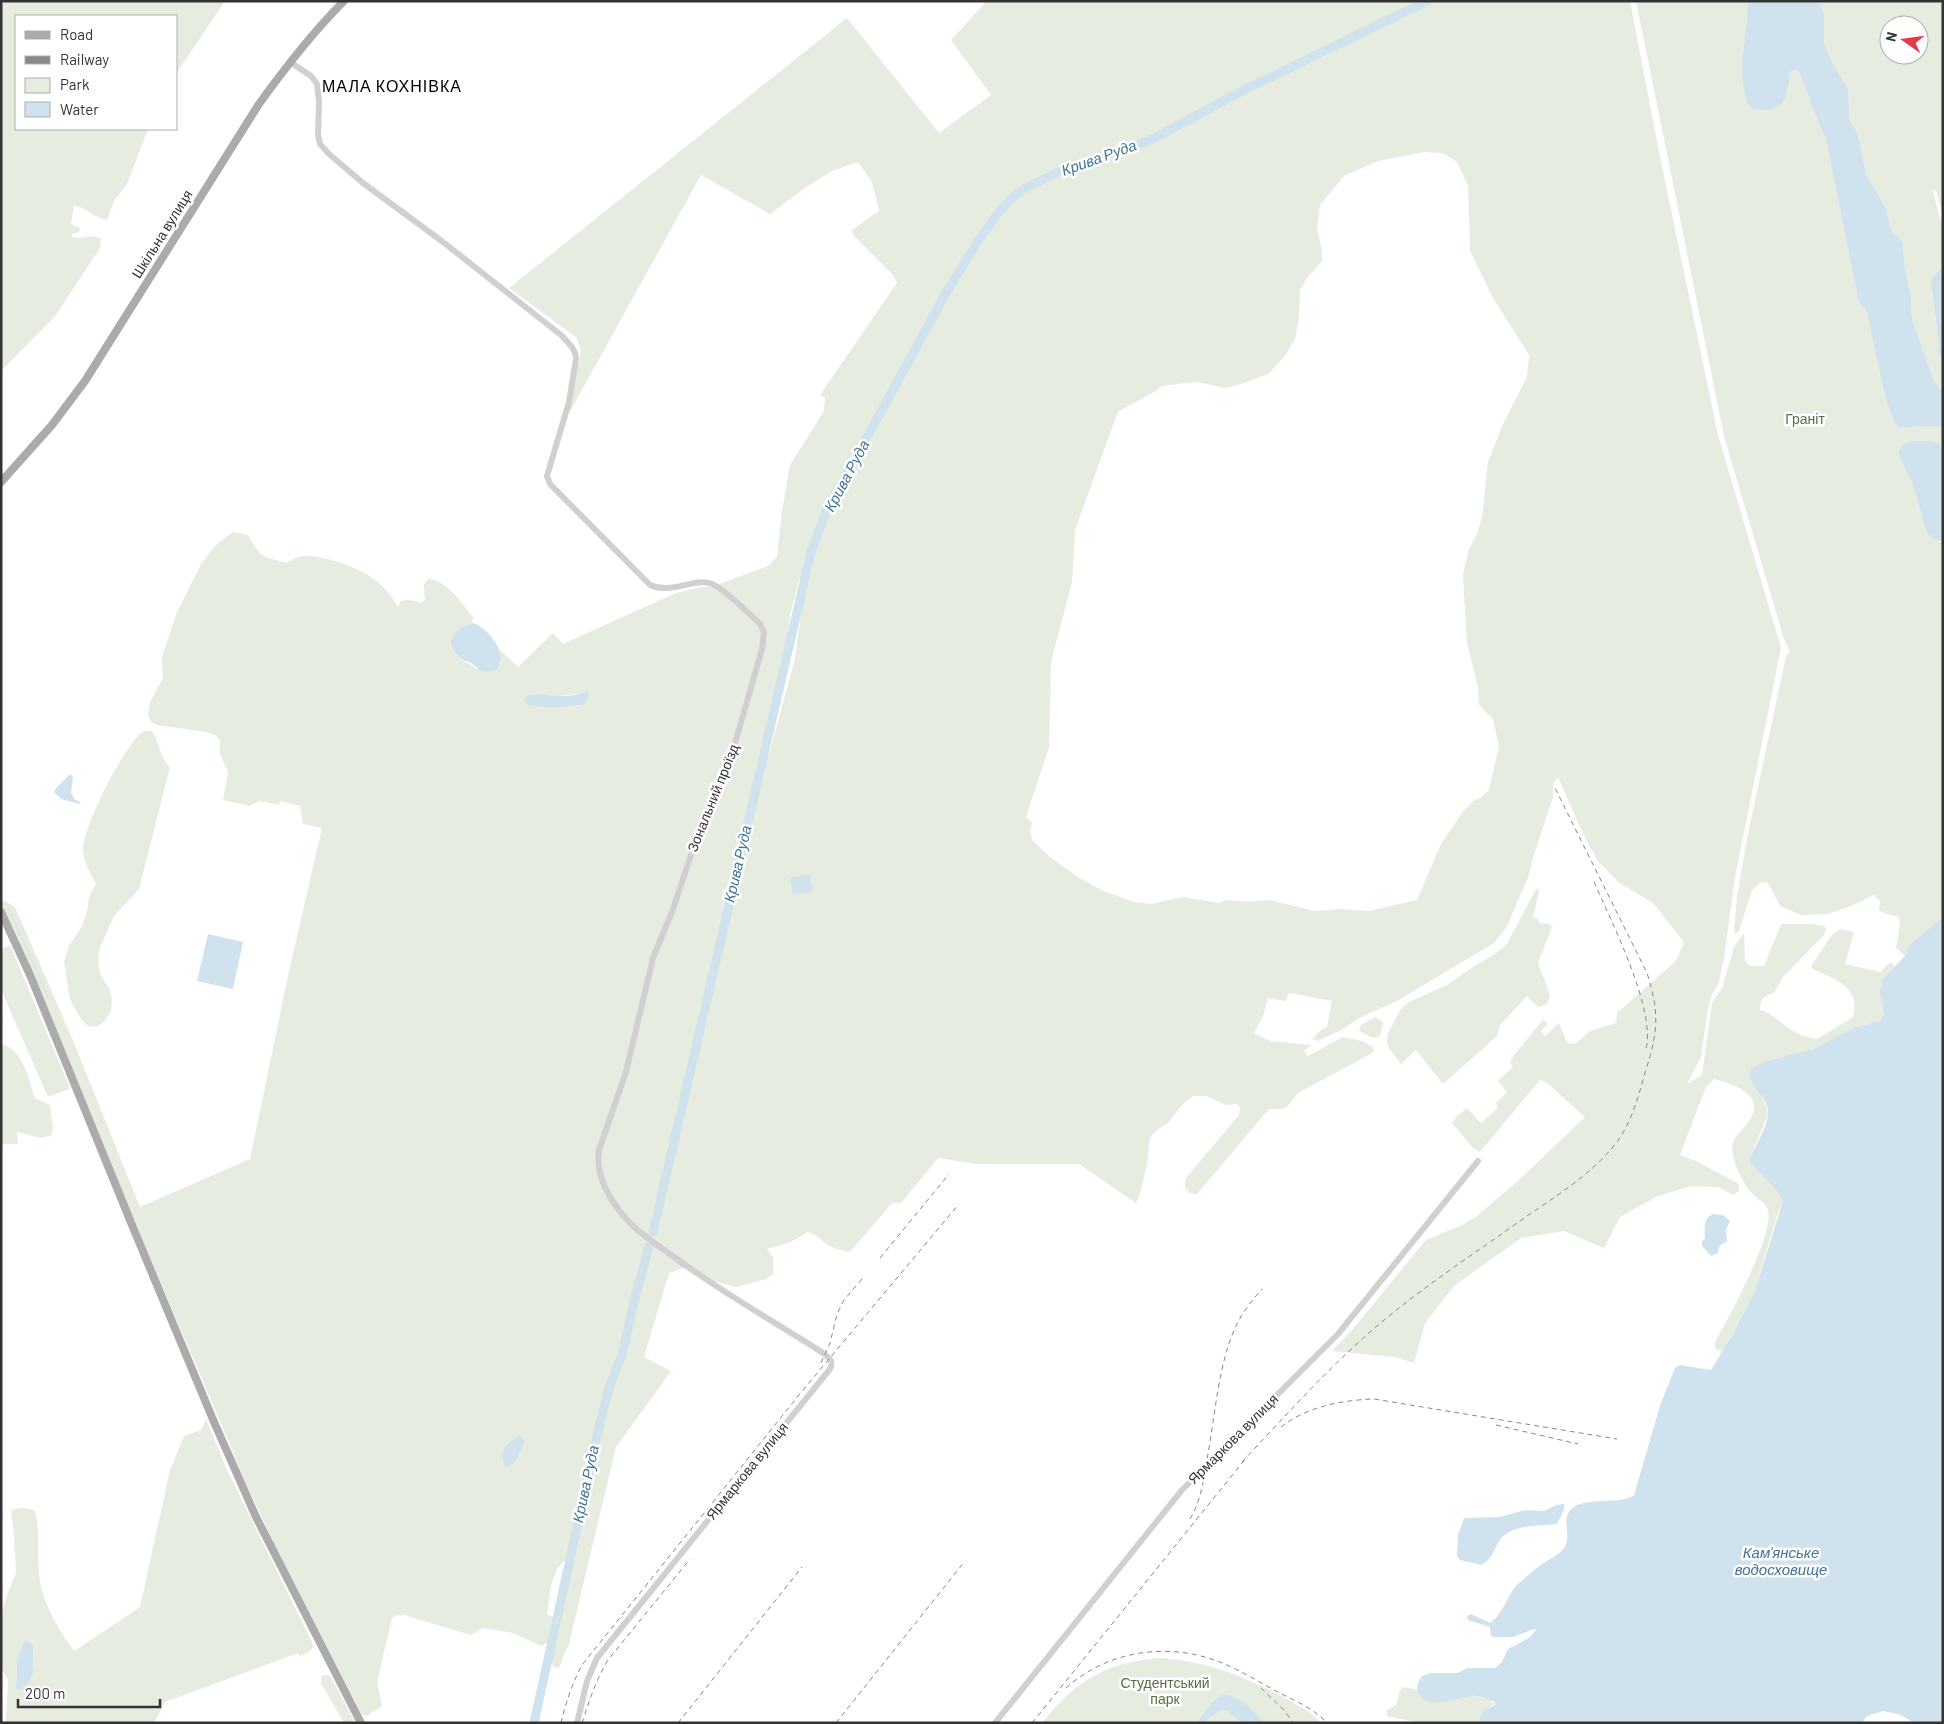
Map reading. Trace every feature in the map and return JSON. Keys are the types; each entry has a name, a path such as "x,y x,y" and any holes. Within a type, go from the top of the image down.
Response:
{"main road":[{"name":"Шкільна вулиця","path":"1,482 52,425 85,381 259,104 290,62 325,20 344,1"},
{"path":"1,912 30,975 149,1266 256,1517 361,1723"}],"street":[{"name":"Зональний проїзд","path":"290,62 311,76 317,84 319,101 318,135 320,144 329,154 368,187 443,242 561,335 574,350 576,359 573,383 548,476 550,484 650,585 665,589 701,583 712,584 764,629 758,664 724,774 703,819 672,912 653,958 626,1072 598,1155 601,1178 612,1200 623,1216 639,1231 690,1270"},
{"name":"Ярмаркова вулиця","path":"995,1723 1182,1490 1338,1334 1478,1161"},
{"name":"Ярмаркова вулиця","path":"576,1723 587,1681 597,1658 832,1366 832,1362 823,1353 690,1270"}],"green space":[{"path":"1,1 225,1 178,71 178,15 15,15 15,130 148,130 127,184 114,201 107,220 74,205 71,224 80,228 79,232 72,234 72,237 92,236 101,238 100,248 56,315 1,371"},
{"path":"983,1 1630,1 1661,162 1718,435 1781,648 1735,877 1724,958 1718,985 1712,994 1708,1009 1701,1057 1687,1084 1702,1075 1712,1003 1722,988 1734,947 1744,933 1745,961 1750,966 1764,966 1781,924 1824,926 1826,929 1824,935 1782,978 1774,993 1763,998 1760,1006 1760,1010 1771,1015 1794,1032 1817,1039 1853,1017 1854,1002 1852,994 1848,989 1811,966 1831,936 1840,929 1854,932 1845,964 1880,972 1891,962 1895,966 1885,978 1881,989 1883,1019 1876,1023 1867,1024 1803,1053 1754,1084 1766,1105 1768,1114 1750,1158 1757,1169 1777,1189 1783,1201 1755,1291 1723,1351 1715,1349 1715,1342 1750,1275 1759,1254 1768,1219 1766,1206 1748,1188 1736,1167 1732,1150 1738,1133 1752,1115 1754,1107 1752,1100 1741,1089 1714,1079 1706,1087 1680,1155 1696,1161 1739,1184 1739,1191 1733,1195 1718,1187 1692,1186 1658,1196 1620,1217 1604,1248 1564,1231 1521,1238 1455,1285 1425,1323 1414,1363 1395,1357 1332,1351 1352,1330 1426,1240 1462,1225 1477,1216 1520,1179 1585,1117 1547,1083 1540,1080 1480,1152 1473,1148 1452,1123 1457,1116 1467,1108 1481,1123 1498,1108 1496,1103 1507,1092 1498,1081 1513,1067 1510,1063 1514,1055 1543,1020 1548,1023 1541,1032 1545,1036 1559,1023 1567,1043 1575,1044 1590,1031 1616,1023 1617,1013 1676,961 1684,942 1653,903 1618,882 1598,861 1583,834 1558,777 1553,784 1553,797 1528,878 1506,928 1494,943 1397,1001 1363,1016 1341,1030 1318,1041 1312,1039 1322,1029 1327,1027 1332,1001 1290,993 1286,1001 1268,998 1263,1016 1254,1033 1270,1041 1311,1045 1304,1051 1308,1056 1343,1037 1362,1041 1373,1047 1374,1052 1298,1093 1287,1107 1269,1109 1197,1194 1189,1193 1185,1187 1185,1179 1239,1115 1240,1107 1237,1104 1226,1105 1206,1096 1193,1096 1181,1106 1167,1124 1150,1137 1147,1165 1136,1203 1079,1164 977,1164 938,1158 901,1203 892,1203 850,1252 830,1246 808,1232 791,1242 767,1249 773,1257 773,1274 766,1279 736,1287 713,1281 691,1266 669,1273 644,1357 671,1371 616,1447 568,1648 559,1668 554,1667 550,1662 583,1510 578,1507 566,1559 557,1569 551,1585 547,1614 553,1617 547,1643 541,1646 513,1633 483,1628 471,1635 404,1615 395,1616 392,1618 377,1682 382,1706 367,1716 362,1715 281,1559 244,1479 123,1194 18,938 1,903 5,901 15,907 72,1038 140,1207 250,1159 289,971 322,828 303,824 300,806 280,801 279,805 260,801 249,806 223,800 228,772 220,754 220,740 215,735 206,732 157,725 151,722 148,715 150,702 163,678 162,657 177,612 201,564 216,545 233,532 248,535 259,552 272,559 287,563 303,556 309,556 328,559 357,569 381,585 398,607 401,601 411,600 420,603 425,600 424,584 428,579 435,581 454,593 473,617 472,623 465,625 455,632 451,641 454,652 459,658 477,669 501,664 500,650 518,667 553,633 563,644 676,593 701,587 711,587 768,566 777,557 790,465 824,411 825,398 820,395 897,283 893,275 853,235 852,230 879,211 872,182 858,162 832,171 770,214 701,175 568,415 581,351 577,338 509,288 847,18 939,133 991,95 951,40 984,4","holes":["1424,152 1443,153 1457,162 1468,185 1470,251 1493,298 1529,355 1527,377 1503,424 1488,462 1482,518 1468,552 1463,575 1467,643 1478,687 1479,705 1493,719 1499,747 1489,790 1473,801 1462,813 1441,844 1417,900 1369,911 1341,909 1315,911 1269,900 1247,902 1227,900 1219,903 1183,897 1151,904 1134,902 1103,891 1078,877 1050,857 1033,841 1030,833 1032,823 1026,817 1049,747 1051,662 1072,582 1075,530 1117,414 1162,386 1196,382 1226,388 1268,374 1285,356 1295,339 1299,317 1300,290 1307,278 1322,261 1317,227 1320,205 1344,176 1378,161","809,577 803,599 795,659 768,758 760,754 787,645 790,615 799,580","587,691 577,706 531,694 573,695"]},
{"name":"Граніт","path":"1636,1 1748,1 1749,19 1742,54 1774,108 1783,102 1790,72 1795,68 1799,72 1826,139 1858,300 1867,313 1885,397 1891,414 1900,428 1943,427 1943,450 1941,445 1899,456 1912,483 1924,524 1939,542 1943,542 1943,917 1909,945 1905,956 1896,948 1900,924 1899,917 1879,910 1880,901 1874,895 1828,914 1801,915 1780,906 1768,883 1761,882 1752,890 1739,931 1735,934 1734,931 1737,896 1748,834 1786,656 1790,652 1784,639 1724,436"},
{"path":"1793,1 1943,1 1943,216 1936,190 1933,191 1940,219 1943,220 1943,266 1931,282 1939,343 1938,351 1943,363 1943,392 1934,381 1912,319 1911,296 1905,268 1903,243 1891,229 1885,207 1866,173 1861,151"},
{"path":"144,731 152,731 166,763 170,767 139,889 114,916 99,950 100,974 110,990 112,1000 111,1011 105,1021 98,1026 92,1027 85,1024 70,999 64,961 69,946 82,926 89,898 96,883 85,860 83,851 84,840 97,806 116,768 136,738"},
{"path":"1536,889 1539,889 1539,892 1533,917 1538,919 1539,923 1549,924 1552,927 1538,963 1550,995 1547,1004 1538,1007 1527,996 1500,1025 1497,1036 1443,1084 1416,1050 1401,1064 1388,1047 1387,1042 1388,1033 1401,1009 1407,1003 1447,985 1507,944"},
{"path":"10,945 70,1088 50,1096 47,1095 1,989 1,949"},
{"path":"1375,1017 1383,1022 1380,1036 1373,1038 1359,1031 1361,1025"},
{"path":"1,1044 8,1046 19,1058 24,1066 35,1098 50,1105 53,1128 51,1135 41,1138 17,1132 18,1144 1,1144"},
{"path":"206,1419 226,1468 313,1647 310,1651 300,1656 298,1653 165,1702 154,1723 6,1723 8,1680 1,1668 1,1615 16,1573 11,1511 22,1508 35,1511 42,1590 53,1618 74,1651 140,1607 170,1470 184,1436 201,1430","holes":["33,1646 33,1671 19,1691 16,1685 17,1661"]},
{"name":"Студентський парк","path":"1159,1658 1192,1662 1238,1676 1293,1702 1321,1723 1042,1723 1079,1685 1093,1677 1122,1664"},
{"path":"323,1675 331,1677 355,1723 344,1723 321,1683"},
{"path":"1404,1687 1417,1690 1422,1697 1435,1702 1473,1696 1485,1698 1495,1703 1483,1714 1478,1723 1419,1723 1387,1716 1387,1710 1396,1705 1400,1690"}],"water":[{"path":"1748,1 1819,1 1824,15 1824,44 1833,65 1848,89 1849,119 1858,136 1866,173 1885,207 1891,229 1903,243 1905,268 1911,296 1912,319 1934,381 1943,392 1943,427 1900,428 1896,425 1891,414 1885,397 1867,313 1858,300 1826,139 1799,72 1795,69 1790,72 1786,95 1779,106 1762,110 1749,105 1742,72"},
{"path":"1943,266 1943,363 1938,351 1939,343 1931,282"},
{"path":"1913,441 1932,441 1941,445 1943,450 1943,542 1932,538 1926,530 1912,483 1899,456 1899,451 1904,444"},
{"path":"472,623 478,625 490,635 499,649 500,664 496,670 484,672 461,659 455,652 451,641 452,636 460,628"},
{"path":"587,691 589,695 585,703 572,706 531,705 525,703 524,699 532,695 566,696"},
{"path":"70,774 73,777 71,793 80,804 61,799 54,792"},
{"path":"809,874 813,891 793,895 790,878"},
{"name":"Кам'янське водосховище","path":"1943,917 1943,1723 1915,1723 1898,1714 1883,1711 1867,1716 1862,1723 1478,1723 1482,1712 1495,1705 1495,1702 1475,1696 1444,1702 1430,1702 1424,1699 1417,1689 1418,1682 1422,1676 1431,1673 1457,1673 1468,1668 1495,1668 1502,1662 1508,1649 1529,1638 1536,1630 1534,1629 1513,1637 1493,1637 1490,1627 1468,1620 1467,1616 1471,1614 1490,1623 1495,1619 1517,1585 1563,1549 1567,1541 1567,1515 1574,1507 1588,1502 1621,1500 1634,1495 1660,1406 1675,1368 1680,1365 1711,1370 1755,1291 1783,1201 1778,1192 1750,1162 1750,1158 1766,1124 1768,1113 1768,1107 1751,1081 1751,1069 1762,1063 1813,1049 1856,1027 1880,1021 1884,1015 1880,991 1883,979 1905,956 1909,945"},
{"path":"208,934 243,942 233,989 197,981"},
{"path":"1713,1214 1723,1215 1730,1221 1726,1230 1727,1241 1719,1246 1718,1253 1711,1256 1702,1246 1702,1241 1705,1239 1707,1219"},
{"path":"519,1436 525,1441 520,1453 512,1463 505,1466 502,1456 504,1448"},
{"path":"1564,1504 1564,1510 1557,1524 1524,1527 1509,1532 1498,1543 1490,1557 1482,1565 1460,1560 1457,1556 1458,1535 1464,1518 1500,1517 1525,1510 1544,1511 1556,1505"},
{"path":"27,1641 33,1646 33,1672 30,1681 19,1691 16,1688 17,1661 24,1642"},
{"path":"1223,1695 1241,1701 1265,1723 1242,1723 1227,1711 1221,1710 1205,1723 1197,1723 1212,1703"}],"waterway":[{"name":"Крива Руда","path":"653,1232 811,552 826,512 946,293 978,241 998,213 1013,197 1025,188 1061,171 1153,139 1240,92 1427,1"},
{"path":"8,906 48,997"},
{"name":"Крива Руда","path":"534,1723 599,1427 609,1388 623,1352 634,1301 649,1247"}],"railway":[{"path":"1242,1462 1313,1386 1369,1333 1457,1265 1586,1174 1617,1142 1627,1126 1653,1046 1656,1023 1654,1000 1647,973 1555,788"},
{"path":"1594,882 1621,941 1638,989 1647,1032 1646,1049"},
{"path":"880,1258 949,1174"},
{"path":"561,1723 575,1679 582,1665 803,1390 959,1204"},
{"path":"821,1363 830,1343 837,1314 844,1300 862,1279"},
{"path":"1190,1519 1202,1487 1225,1355 1241,1316 1262,1289"},
{"path":"1281,1427 1302,1414 1325,1406 1349,1401 1374,1399 1617,1439"},
{"path":"1496,1425 1578,1444"},
{"path":"1032,1723 1247,1457"},
{"path":"582,1723 596,1683 608,1660 690,1559"},
{"path":"836,1723 965,1561"},
{"path":"678,1723 802,1567"},
{"path":"1066,1688 1082,1675 1118,1658 1138,1653 1178,1652 1198,1655 1231,1667 1308,1708 1327,1723"},
{"path":"1261,1688 1284,1710 1293,1723"}],"district":[{"name":"МАЛА КОХНІВКА","path":"392,86"}]}
